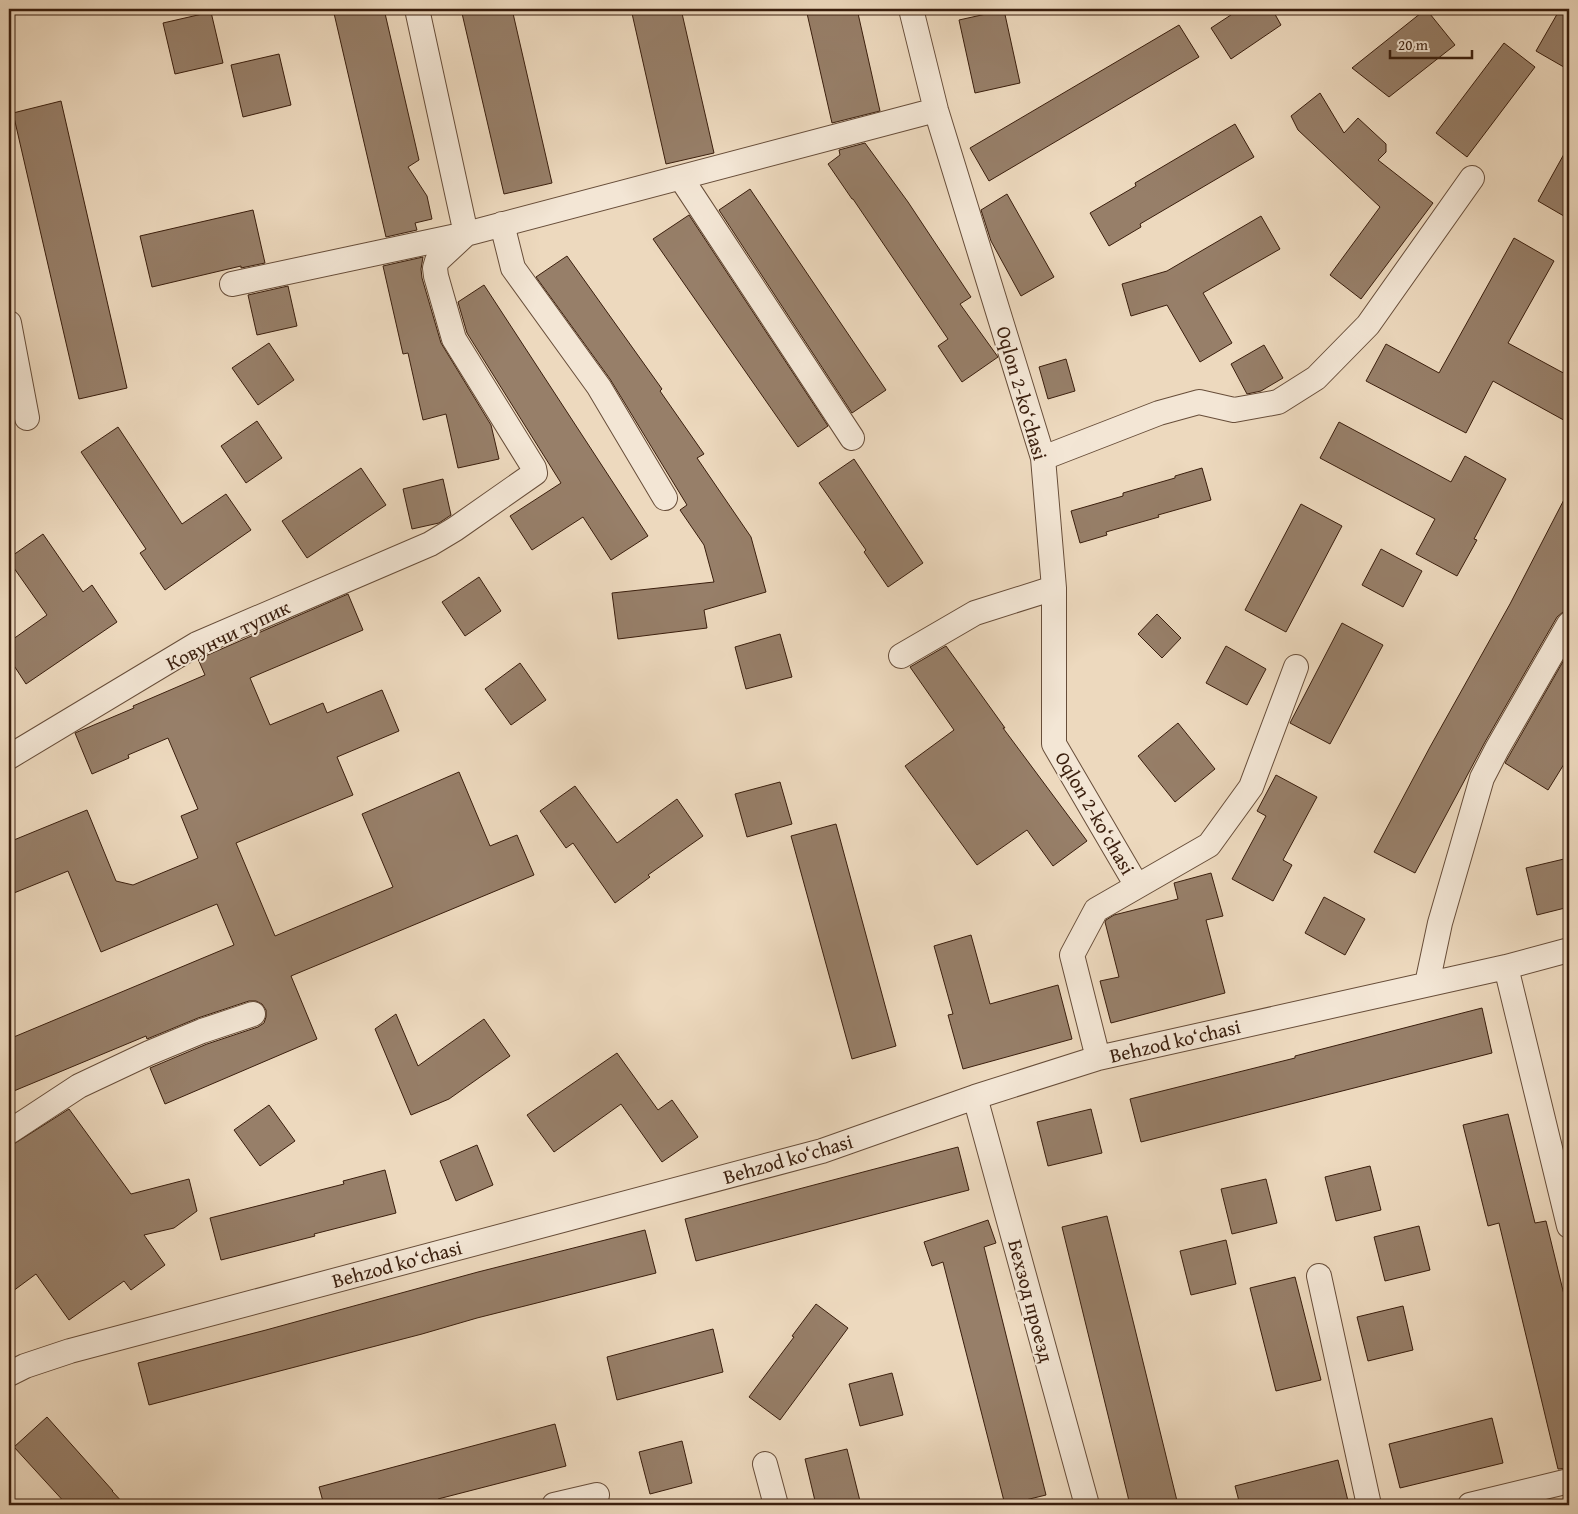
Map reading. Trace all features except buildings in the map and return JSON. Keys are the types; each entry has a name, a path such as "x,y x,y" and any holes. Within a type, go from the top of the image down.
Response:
{"street":[{"path":"417,9 466,234"},
{"name":"Oqlon 2-ko‘chasi","path":"911,9 936,110 1043,458 1054,588 1054,744 1137,886"},
{"path":"232,284 466,234 936,110"},
{"path":"681,178 852,438"},
{"path":"1043,458 1159,413 1198,402 1234,410 1278,402 1316,378 1368,325 1472,178"},
{"path":"502,224 513,268 599,387 665,498"},
{"name":"Ковунчи тупик","path":"9,757 197,644 430,544 455,529 534,473 534,468 454,339 435,268 437,261 466,234"},
{"path":"9,322 27,418"},
{"path":"902,656 975,613 1054,588"},
{"path":"1427,984 1440,922 1482,778 1569,624"},
{"path":"1098,1058 1072,954 1096,910 1208,844 1251,787 1296,667"},
{"name":"Behzod ko‘chasi","path":"9,1374 25,1366 70,1351 822,1151 1098,1058 1506,966 1569,950"},
{"path":"1506,966 1569,1226"},
{"path":"9,1132 79,1086 149,1053 253,1014"},
{"name":"Бехзод проезд","path":"975,1098 1087,1505"},
{"path":"1319,1276 1368,1505"},
{"path":"765,1464 776,1505"},
{"path":"1470,1505 1569,1481"},
{"path":"554,1505 597,1495"}]}
